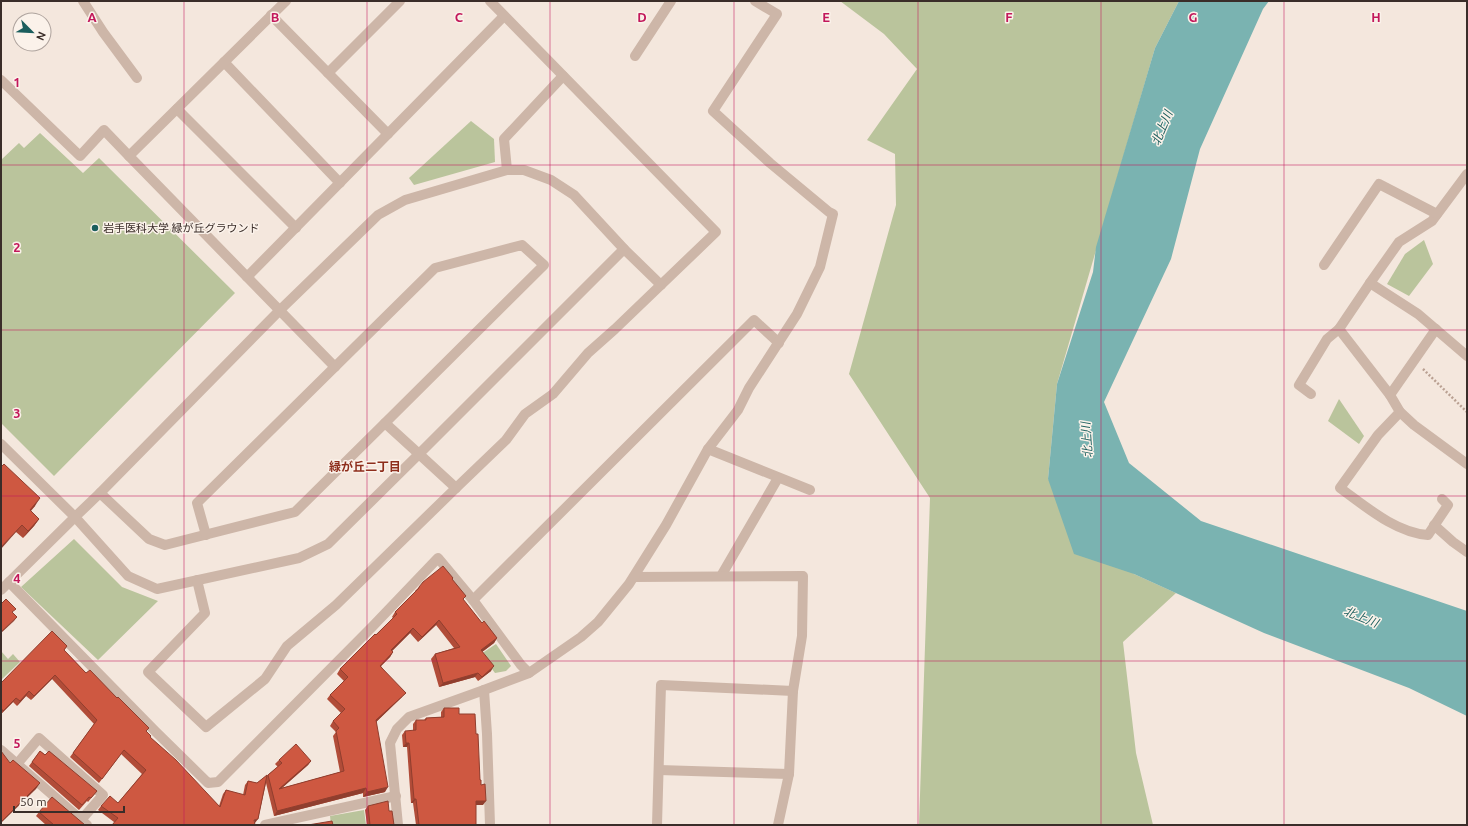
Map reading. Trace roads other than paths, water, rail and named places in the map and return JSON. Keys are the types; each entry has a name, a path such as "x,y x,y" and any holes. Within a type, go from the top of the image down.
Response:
{"street":[{"path":"83,1 103,32 137,78"},
{"path":"129,156 286,1"},
{"path":"328,73 400,1"},
{"path":"197,580 205,613 148,672 206,727 264,678 287,646 336,604 506,440 525,414 553,394 588,352 716,232 490,1"},
{"path":"635,56 671,1"},
{"path":"398,825 390,743 397,729 409,717 529,673 581,637 598,622 634,577 666,525 708,449 738,410 749,388 797,314 820,267 833,214 770,163 713,111 777,14 755,1"},
{"path":"271,15 388,134"},
{"path":"247,277 504,16"},
{"path":"224,62 340,182"},
{"path":"507,170 504,139 563,76"},
{"path":"1,80 80,156 104,130 335,367"},
{"path":"177,108 296,228"},
{"path":"1,590 76,517 280,310 378,215 405,200 507,170 524,170 551,180 574,195 624,249 661,285"},
{"path":"1311,394 1299,385 1327,339 1339,329 1399,242 1432,221 1467,174"},
{"path":"1324,265 1379,184 1437,214"},
{"path":"100,492 149,539 165,545 206,535 294,512 544,265 522,245 435,268 197,503 206,535"},
{"path":"1,444 76,517 128,576 158,589 299,558 328,544 624,249"},
{"path":"1370,283 1418,314 1467,356"},
{"path":"472,600 754,320 779,343"},
{"path":"1339,329 1390,395 1400,412 1414,425 1467,464"},
{"path":"1390,395 1436,329"},
{"path":"1400,412 1378,435 1340,488 1384,519 1416,534 1428,535 1448,505 1442,499"},
{"path":"385,423 456,488"},
{"path":"708,449 810,490"},
{"path":"721,576 778,478"},
{"path":"1434,525 1467,552"},
{"path":"9,582 208,783 218,782 372,627 438,558 521,665 529,673"},
{"path":"634,577 803,576 802,636 793,691 789,774 778,825"},
{"path":"657,825 661,685 793,691"},
{"path":"484,690 488,750 490,825"},
{"path":"1,750 17,764 84,822 103,795 39,738 17,764"},
{"path":"659,770 789,774"},
{"path":"265,825 396,796"}],"water":[{"name":"北上川","path":"1179,1 1269,1 1263,9 1200,149 1171,259 1104,402 1129,463 1201,521 1467,611 1467,716 1409,688 1264,633 1134,574 1074,554 1048,479 1057,384 1093,272 1096,247 1155,48"}],"place":[{"name":"岩手医科大学 緑が丘グラウンド","path":"95,228"}],"district":[{"name":"緑が丘二丁目","path":"365,467"}]}
